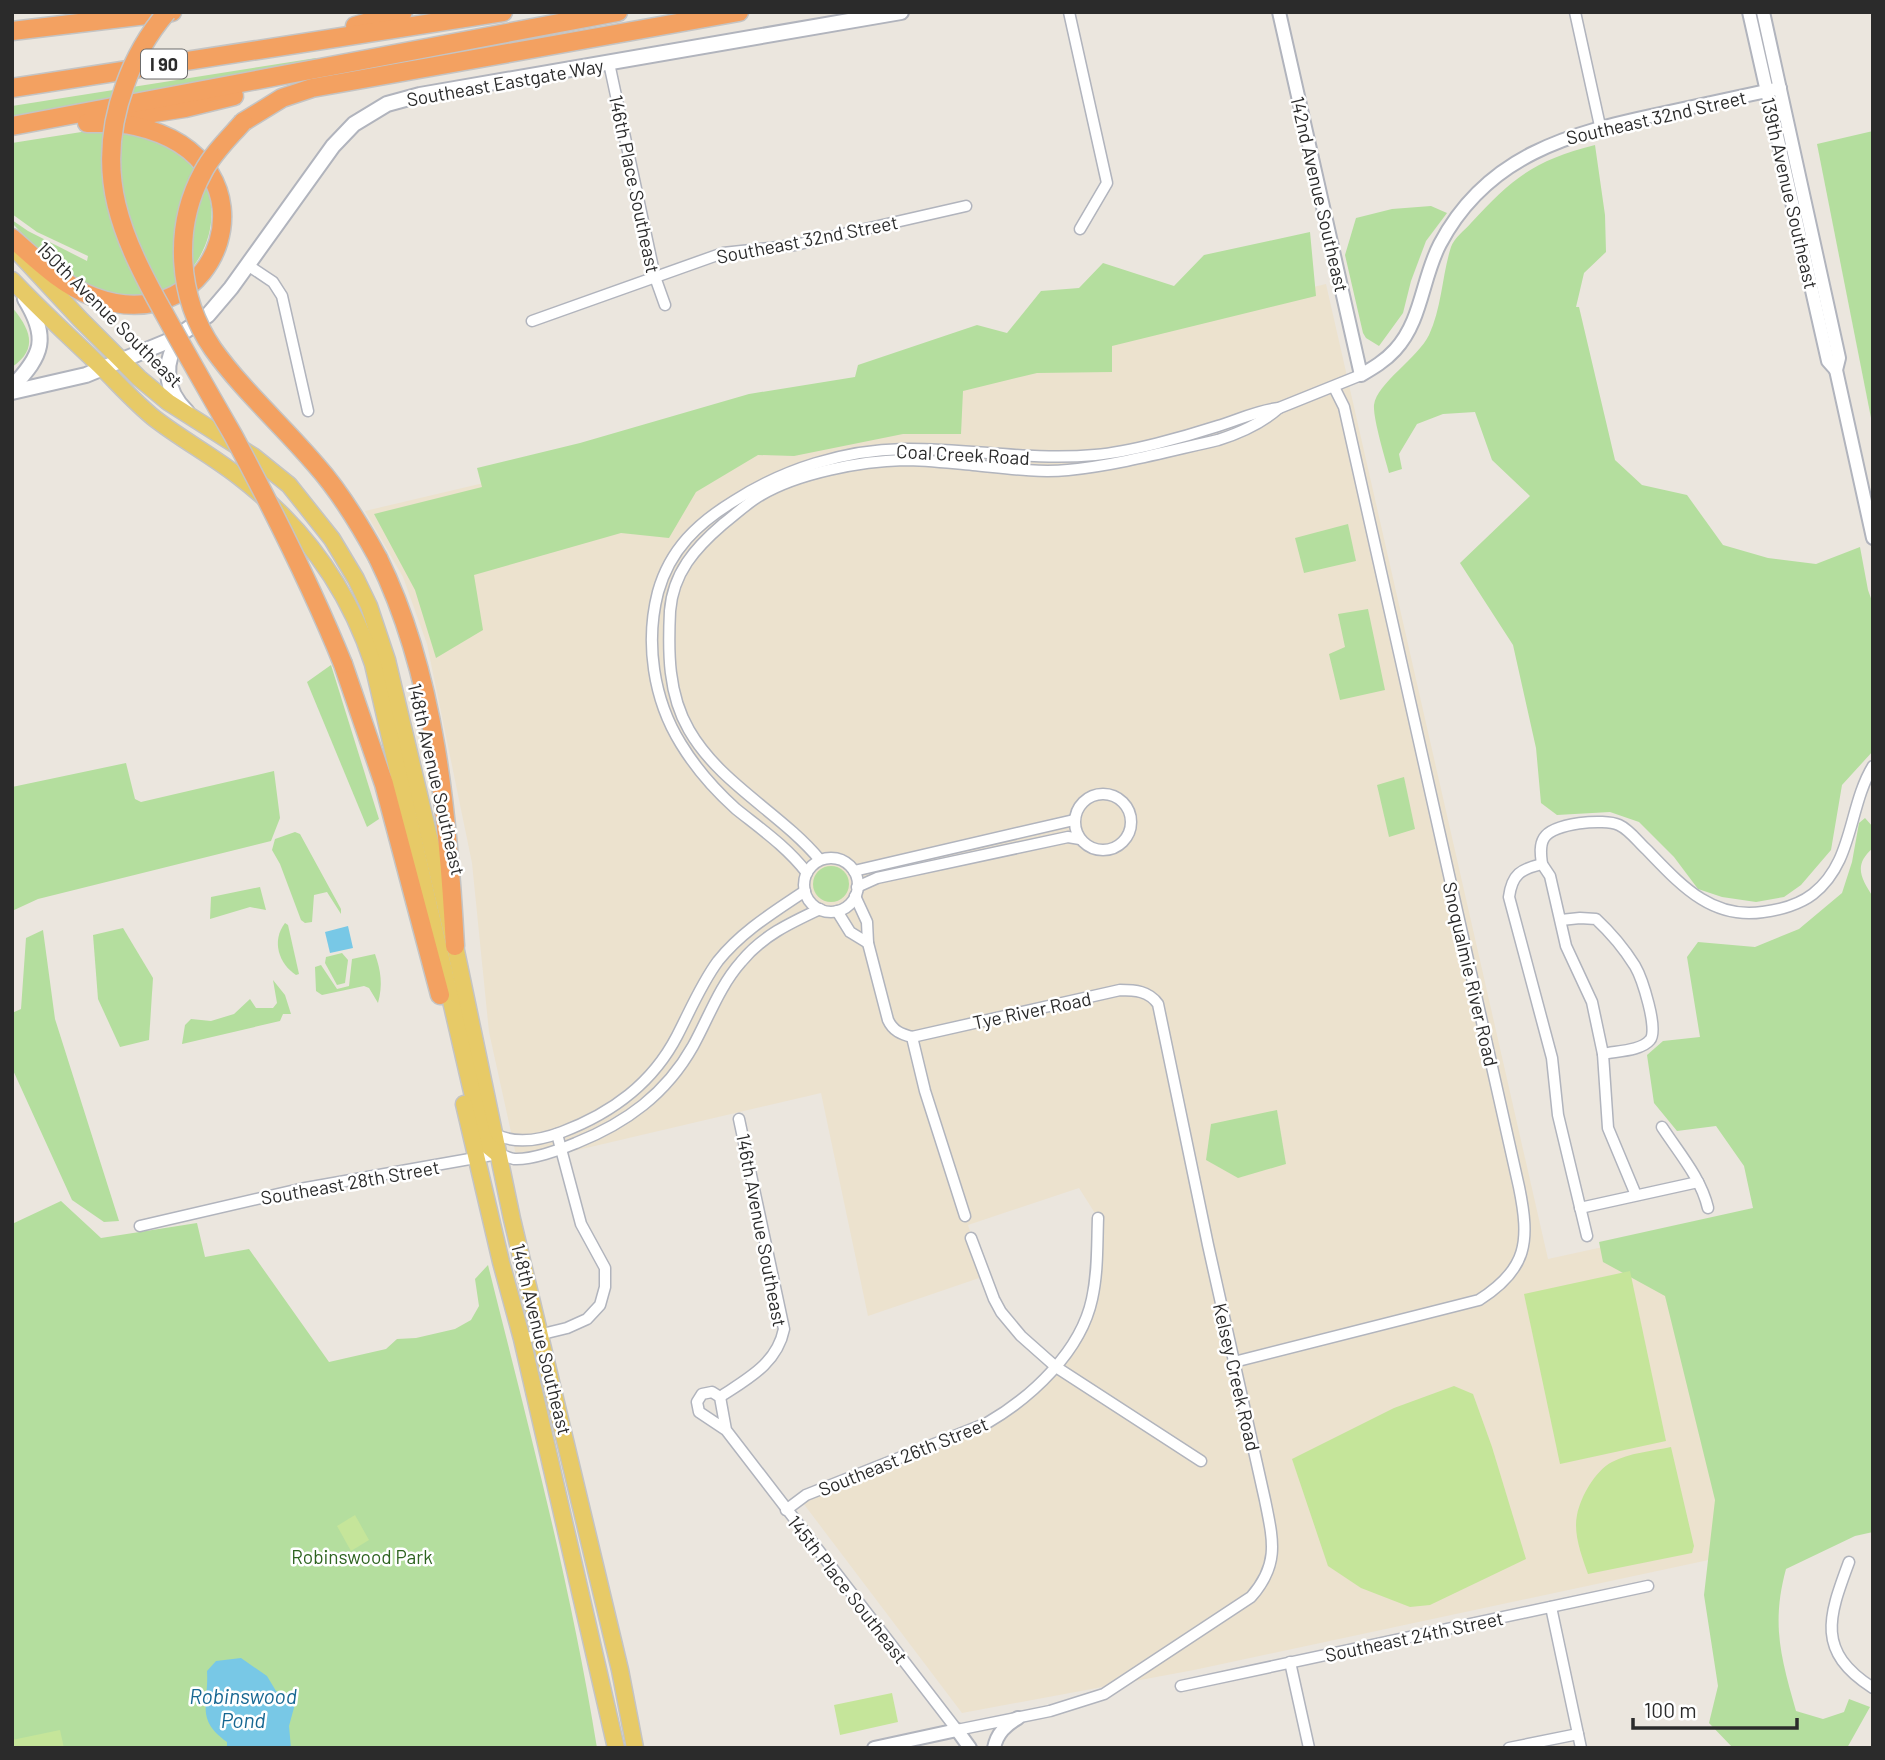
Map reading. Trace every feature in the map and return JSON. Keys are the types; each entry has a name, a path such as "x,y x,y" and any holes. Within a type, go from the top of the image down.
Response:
{"highway":[{"path":"12,31 125,12"},
{"path":"12,31 170,12"},
{"path":"170,12 153,30 135,61 115,117 111,178 118,216 136,263 278,519 309,583 343,664 384,784 440,995"},
{"path":"316,41 403,12"},
{"name":"I 90","path":"12,88 503,12"},
{"path":"12,128 87,123 185,108 424,50 618,12"},
{"path":"455,946 450,852 429,714 407,630 392,586 361,527 318,467 213,349 190,302 184,277 183,250 188,211 204,170 243,122 282,97 312,88 738,12"},
{"path":"12,128 329,65 424,50"},
{"path":"12,238 71,286 114,303 141,304 166,299 195,282 207,268 216,251 222,216 220,198 207,167 189,149 156,131 133,125 87,123"}],"main road":[{"name":"Southeast Eastgate Way","path":"12,392 86,375 185,331 208,315 249,266 333,146 354,124 387,104 420,95 901,12"},
{"name":"150th Avenue Southeast","path":"12,246 122,360 168,402 273,471 312,512"},
{"path":"15,283 103,368"},
{"path":"12,387 33,364 40,345 38,320 15,283"},
{"path":"185,331 168,360 169,382 179,404 198,422"},
{"name":"148th Avenue Southeast","path":"103,368 153,417 237,475 288,520 328,568 349,604 364,636 380,693 482,1135 487,1145 498,1154"},
{"name":"148th Avenue Southeast","path":"312,512 345,558 379,630 455,946 498,1154 635,1748"},
{"name":"148th Avenue Southeast","path":"435,940 440,995 476,1159 500,1262 522,1339 616,1748"}],"street":[{"path":"1069,12 1107,183 1080,229"},
{"name":"142nd Avenue Southeast","path":"1279,12 1361,375"},
{"path":"1575,12 1600,126"},
{"name":"139th Avenue Southeast","path":"1749,12 1774,90"},
{"name":"139th Avenue Southeast","path":"1763,12 1774,90 1828,361 1836,370 1873,538"},
{"name":"146th Place Southeast","path":"609,63 655,277 665,304"},
{"name":"Southeast 32nd Street","path":"1361,375 1385,360 1404,341 1441,243 1466,205 1496,176 1534,151 1600,126 1774,90"},
{"name":"Southeast 32nd Street","path":"532,321 723,253 795,245 967,206"},
{"path":"249,266 273,282 282,296 308,411"},
{"name":"Coal Creek Road","path":"807,873 793,855 731,804 705,775 681,745 663,701 650,643 655,605 661,583 675,552 697,527 715,512 759,485 814,464 853,455 904,449 1020,457 1093,455 1215,427 1266,409 1279,408 1361,375"},
{"name":"Snoqualmie River Road","path":"1234,1362 1479,1300 1494,1291 1509,1275 1521,1256 1525,1236 1526,1218 1505,1121 1344,407 1334,387"},
{"name":"Coal Creek Road","path":"820,860 805,842 739,788 690,732 683,717 670,665 670,613 675,586 692,553 711,534 762,494 790,482 841,468 904,460 1016,469 1065,470 1094,467 1234,435 1270,416 1279,408"},
{"path":"1636,1195 1608,1128 1603,1054 1591,1002 1566,946 1550,876 1542,864 1541,845 1544,838 1554,830 1596,821 1612,822 1626,829 1690,892 1716,908 1756,913 1785,907 1813,894 1840,862 1860,792 1873,766"},
{"path":"1100,794 1108,794 1123,802 1131,816 1131,827 1121,844 1112,850 1102,851 1092,849 1080,839 1074,820 1084,801 1100,794"},
{"path":"854,871 1074,820"},
{"path":"965,1216 925,1091 912,1037 895,1030 888,1020 868,943 867,922 856,891 854,871 839,859 820,860 807,873 805,891 813,905 820,909 837,911 844,908 856,891 877,878 1068,837 1080,839"},
{"path":"1542,864 1523,869 1511,884 1509,897 1552,1058 1558,1115 1587,1236"},
{"path":"495,1134 512,1141 523,1141 557,1134 604,1114 640,1087 667,1053 710,973 725,954 755,925 805,891"},
{"name":"Southeast 28th Street","path":"140,1226 300,1189 498,1154 514,1159 561,1150 606,1130 627,1118 661,1091 693,1046 717,996 742,960 770,935 820,909"},
{"path":"837,911 850,932 868,943"},
{"path":"1561,920 1596,919 1635,966 1644,989 1654,1031 1650,1040 1641,1046 1603,1054"},
{"name":"Tye River Road","path":"912,1037 1120,990 1135,990 1154,998 1160,1012"},
{"name":"Kelsey Creek Road","path":"1018,1718 1089,1700 1116,1688 1251,1597 1268,1573 1273,1548 1272,1531 1160,1012"},
{"name":"146th Avenue Southeast","path":"726,1430 703,1416 697,1408 699,1398 707,1392 720,1397 761,1369 771,1359 782,1339 784,1329 739,1119"},
{"path":"1662,1127 1698,1182 1708,1208"},
{"path":"522,1339 577,1325 587,1319 600,1305 605,1287 605,1268 581,1224 557,1134"},
{"path":"1580,1208 1698,1182"},
{"name":"Southeast 26th Street","path":"786,1510 806,1496 987,1423 1016,1404 1056,1367 1083,1325 1092,1300 1098,1218"},
{"path":"971,1238 1001,1312 1021,1336 1056,1367 1201,1461"},
{"path":"720,1397 726,1430"},
{"name":"145th Place Southeast","path":"726,1430 970,1748"},
{"path":"1849,1562 1832,1609 1833,1639 1850,1671 1873,1688"},
{"name":"Southeast 24th Street","path":"1181,1686 1648,1586"},
{"path":"1551,1606 1581,1748"},
{"path":"1290,1662 1309,1748"},
{"path":"874,1748 1018,1718"},
{"path":"994,1748 1000,1732 1008,1723 1018,1718"},
{"path":"1509,1748 1578,1734"}],"shaded area":[{"path":"1326,284 1548,1259 1873,1188 1873,1525 1194,1670 962,1713 800,1499 987,1423 1056,1367 1092,1300 1098,1218 1079,1188 968,1225 985,1276 868,1316 821,1093 518,1164 489,1032 472,863 427,644 403,577 365,511"}],"green space":[{"path":"316,58 69,108 12,116 12,106"},
{"path":"94,130 124,132 163,143 196,168 209,193 211,221 205,247 190,271 169,288 142,298 108,295 58,266 12,223 12,220 87,261 88,256 37,232 12,214 12,143"},
{"path":"1873,131 1873,428 1817,144"},
{"path":"1595,145 1605,215 1606,252 1584,273 1576,307 1579,307 1615,460 1642,485 1687,495 1723,545 1768,558 1816,564 1860,547 1873,604 1873,751 1842,785 1831,850 1801,885 1784,897 1756,902 1722,897 1698,889 1674,857 1639,822 1610,812 1557,815 1541,803 1536,748 1513,645 1460,563 1530,496 1492,460 1475,412 1443,414 1417,424 1399,454 1402,469 1389,473 1380,439 1374,411 1377,397 1429,335 1455,240 1512,182 1540,164"},
{"path":"1431,206 1447,213 1426,241 1411,281 1403,313 1379,346 1363,333 1345,255 1356,218 1392,209"},
{"path":"1310,232 1316,296 1112,346 1112,372 1037,373 963,391 961,434 903,434 794,456 758,455 696,492 669,538 621,533 474,575 483,630 436,658 415,590 374,514 482,487 477,468 580,443 749,394 855,377 858,365 977,325 1007,333 1041,291 1079,288 1103,263 1174,286 1204,255"},
{"path":"12,307 27,330 29,345 21,360 12,367"},
{"path":"1348,524 1356,561 1304,573 1295,538"},
{"path":"1368,609 1385,690 1340,700 1329,654 1345,647 1338,614"},
{"path":"331,665 379,819 367,827 307,682"},
{"path":"126,763 135,799 141,802 274,771 280,818 271,841 38,899 12,911 12,787"},
{"path":"1404,777 1415,829 1389,837 1377,785"},
{"path":"1865,818 1873,827 1873,848 1863,860 1861,872 1873,897 1873,1532 1855,1536 1786,1569 1779,1607 1779,1624 1782,1657 1796,1711 1823,1719 1844,1712 1849,1699 1870,1707 1847,1748 1733,1748 1709,1723 1718,1686 1704,1595 1715,1500 1665,1296 1603,1262 1599,1242 1753,1208 1744,1166 1716,1126 1677,1131 1654,1103 1647,1055 1663,1041 1700,1037 1687,957 1698,942 1755,947 1799,929 1842,893 1852,862 1859,823"},
{"path":"295,832 300,834 341,909 341,914 327,892 314,895 312,922 305,923 301,920 272,850 275,839"},
{"path":"831,866 843,872 849,884 843,896 831,902 819,896 813,884 819,872"},
{"path":"260,887 266,910 250,907 210,919 211,897"},
{"path":"285,923 288,925 299,974 296,975 285,965 279,952 278,937"},
{"path":"123,928 153,978 149,1040 120,1047 98,999 93,935"},
{"path":"43,930 55,1019 119,1221 104,1222 72,1200 12,1068 12,1013 21,1009 26,938"},
{"path":"342,953 348,960 345,983 337,985 325,963 326,957"},
{"path":"375,954 381,978 378,1003 369,988 364,986 322,995 316,991 315,967 321,965 337,989 349,986 352,959"},
{"path":"273,980 285,995 291,1014 283,1014 280,1021 182,1044 185,1025 191,1019 211,1021 234,1014 250,999 256,1008 273,1008 277,1003"},
{"path":"1277,1110 1286,1164 1238,1178 1206,1160 1211,1124"},
{"name":"Robinswood Park","path":"61,1201 101,1238 197,1223 205,1257 249,1249 329,1362 386,1349 397,1339 416,1338 455,1329 471,1320 479,1306 475,1279 488,1265 562,1566 597,1748 12,1748 12,1224"},
{"path":"1630,1271 1666,1441 1560,1464 1524,1294"},
{"path":"1454,1386 1473,1394 1526,1559 1430,1605 1410,1607 1361,1588 1328,1566 1292,1459 1394,1408"},
{"path":"1671,1447 1694,1546 1692,1553 1588,1574 1576,1530 1579,1508 1585,1492 1600,1471 1612,1462 1633,1454"},
{"path":"355,1515 369,1540 351,1551 337,1526"},
{"path":"892,1693 898,1722 840,1735 834,1705"},
{"path":"60,1730 64,1748 12,1748 12,1740"}],"water":[{"path":"348,926 353,948 330,953 325,932"},
{"name":"Robinswood Pond","path":"241,1658 267,1676 276,1691 295,1704 289,1726 291,1748 227,1748 227,1742 211,1726 206,1711 207,1671 216,1661"}]}
